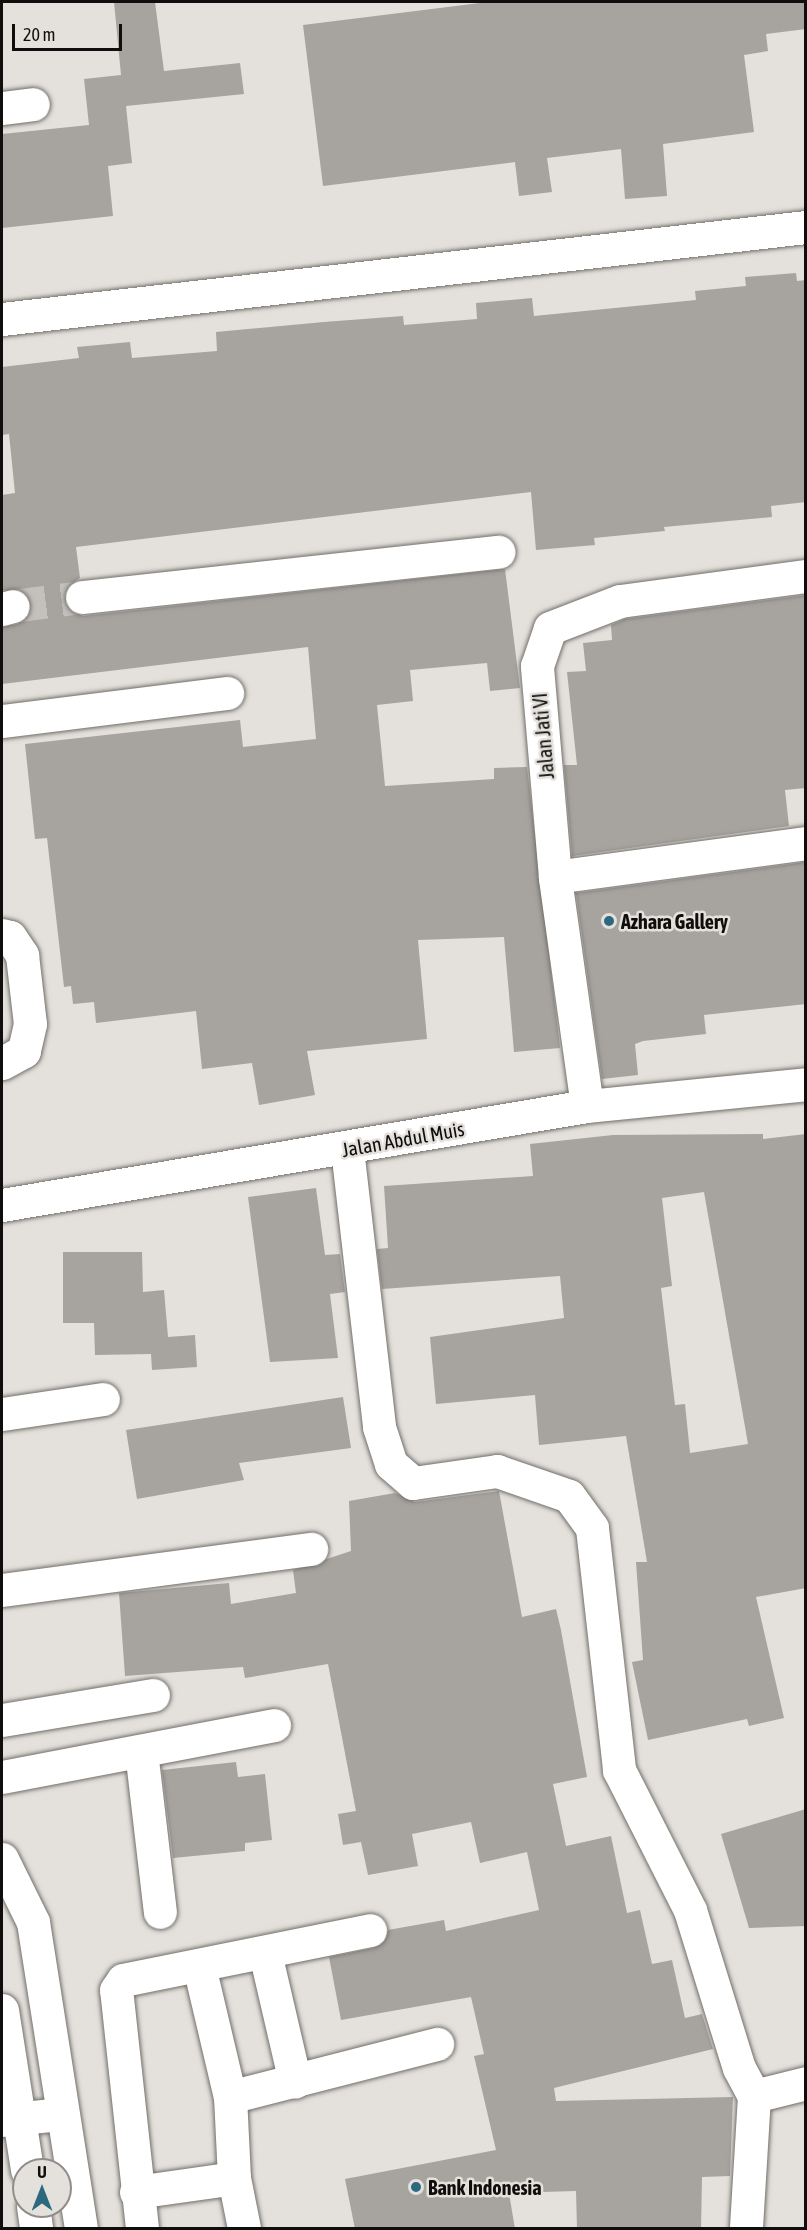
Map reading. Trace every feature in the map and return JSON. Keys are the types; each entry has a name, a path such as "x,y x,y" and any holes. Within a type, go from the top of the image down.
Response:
{"street":[{"path":"2,319 806,227"},
{"path":"82,597 499,552"},
{"name":"Jalan Jati VI","path":"587,1106 555,877 537,666 550,628 620,601 806,576"},
{"path":"2,721 227,693"},
{"path":"555,877 806,843"},
{"path":"2,935 10,937 22,956 30,1024 24,1051 2,1063"},
{"name":"Jalan Abdul Muis","path":"2,1205 347,1149 587,1106 806,1084"},
{"path":"347,1149 379,1427 392,1464 413,1484 497,1471 569,1496 592,1528 619,1770 690,1911 739,2068 754,2096 746,2229"},
{"path":"2,1414 104,1399"},
{"path":"2,1590 311,1549"},
{"path":"2,1720 153,1695"},
{"path":"2,1777 274,1725"},
{"path":"141,1751 160,1912"},
{"path":"2,1859 33,1922 81,2229"},
{"path":"142,2229 136,2192 116,1990 134,1976 265,1953 370,1930"},
{"path":"265,1953 295,2082"},
{"path":"199,1965 230,2097 234,2178 244,2229"},
{"path":"2,2010 11,2119 23,2158"},
{"path":"230,2097 437,2044"},
{"path":"754,2096 806,2083"},
{"path":"11,2119 62,2114"},
{"path":"136,2192 234,2178"}],"building":[{"path":"114,2 155,2 164,71 240,63 244,94 126,106 132,163 108,166 113,216 2,228 2,134 89,125 84,79 121,75"},
{"path":"488,2 806,2 806,29 766,34 768,51 744,55 754,132 663,144 667,196 625,199 621,149 547,158 552,192 519,196 515,162 323,186 303,25"},
{"path":"796,273 797,281 806,280 806,502 771,506 772,517 664,527 665,531 594,538 595,545 536,550 531,492 76,547 80,578 65,589 63,600 67,608 83,616 505,569 520,688 490,691 487,663 410,670 413,701 377,705 385,786 494,779 494,768 527,767 560,1048 514,1052 504,937 418,940 427,1039 307,1051 315,1095 259,1105 252,1063 202,1069 196,1011 96,1023 94,1002 73,1004 71,986 64,987 47,838 35,839 25,744 240,720 243,747 316,739 308,647 2,684 2,627 18,624 31,610 26,592 2,590 2,495 15,493 9,434 2,435 2,367 79,358 77,347 130,342 132,358 217,351 216,332 403,316 404,325 477,319 476,303 532,298 534,316 696,300 695,291 746,286 745,277"},
{"path":"806,595 806,788 785,790 789,826 572,856 564,765 577,765 567,672 586,671 583,643 612,640 611,625 625,619"},
{"path":"806,862 806,1004 704,1015 706,1034 643,1041 635,1044 638,1075 602,1079 576,893"},
{"path":"763,1134 763,1139 806,1134 806,1588 756,1597 784,1718 749,1726 747,1719 648,1740 632,1662 643,1660 636,1562 647,1562 626,1436 539,1445 535,1395 436,1404 430,1337 564,1318 560,1276 382,1289 377,1249 388,1248 384,1186 533,1176 530,1144 613,1135","holes":["704,1192 748,1444 690,1453 685,1404 675,1405 661,1288 672,1286 662,1198"]},
{"path":"316,1188 325,1255 340,1254 345,1292 330,1294 338,1358 270,1362 248,1197"},
{"path":"63,1252 142,1252 143,1292 164,1290 168,1337 195,1335 197,1367 152,1370 151,1354 95,1355 94,1323 63,1323"},
{"path":"343,1397 351,1448 239,1463 244,1480 137,1499 126,1430"},
{"path":"499,1491 522,1617 556,1609 561,1630 587,1777 553,1784 566,1846 611,1836 627,1913 640,1910 652,1964 672,1960 685,2018 702,2014 713,2049 554,2088 556,2101 733,2097 730,2176 702,2177 701,2229 577,2229 576,2191 509,2193 515,2229 355,2229 345,2179 496,2150 474,2056 484,2054 471,1997 341,2020 329,1957 374,1948 388,1930 444,1920 446,1931 539,1910 527,1852 480,1863 471,1822 412,1834 418,1866 368,1875 361,1842 343,1845 338,1814 356,1811 328,1664 245,1678 243,1667 125,1676 119,1593 229,1583 231,1604 296,1593 293,1570 351,1551 349,1501 395,1493 415,1502"},
{"path":"236,1762 238,1777 265,1774 272,1840 245,1843 245,1851 173,1858 162,1770"},
{"path":"806,1809 806,1926 749,1928 721,1834"}],"tunnel":[{"path":"13,606 82,597"}],"place":[{"name":"Azhara Gallery","path":"609,921"},
{"name":"Bank Indonesia","path":"416,2187"}]}
